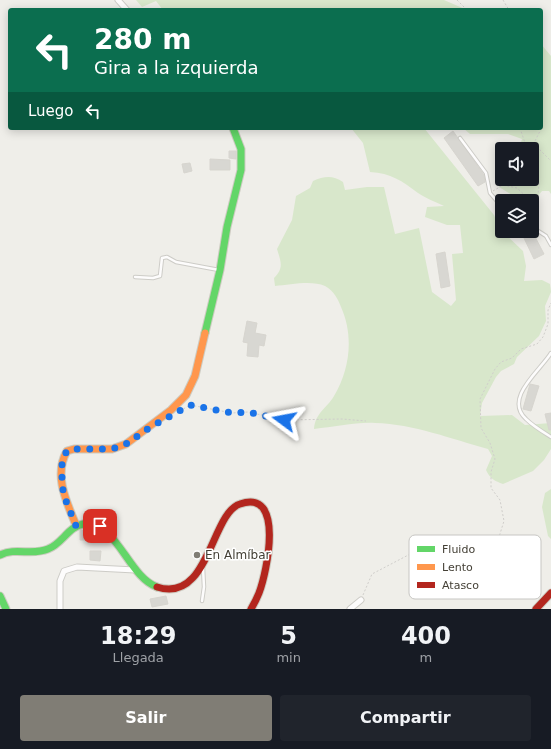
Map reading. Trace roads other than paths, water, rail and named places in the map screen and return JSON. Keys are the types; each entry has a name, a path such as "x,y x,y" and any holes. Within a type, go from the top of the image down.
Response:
{"main road":[{"path":"76,526 64,496 62,484 61,473 64,456 67,451 74,449 112,449 126,444 171,410 186,395 195,376 220,270 227,227 241,170 241,149 234,130"},
{"path":"0,554 9,550 37,552 52,548 76,526 93,524 100,526 107,532 135,570 149,585 164,590 178,588 190,580 202,565 232,508 240,503 248,501 263,507 269,518 260,591 251,609"},
{"path":"536,609 551,593"},
{"path":"0,596 6,609"}],"street":[{"path":"118,0 125,8"},
{"path":"60,609 60,581 64,571 77,567 135,570"},
{"path":"350,609 361,600"}],"lane":[{"path":"460,138 486,173 490,193 495,199"},
{"path":"539,232 546,236 551,245"},
{"path":"135,277 153,278 160,276 162,258 167,257 176,262 220,270"},
{"path":"551,353 529,379 520,395 520,411 525,418 551,438"},
{"path":"202,565 204,581 202,601"}],"place":[{"name":"En Almíbar","path":"197,555"}]}
